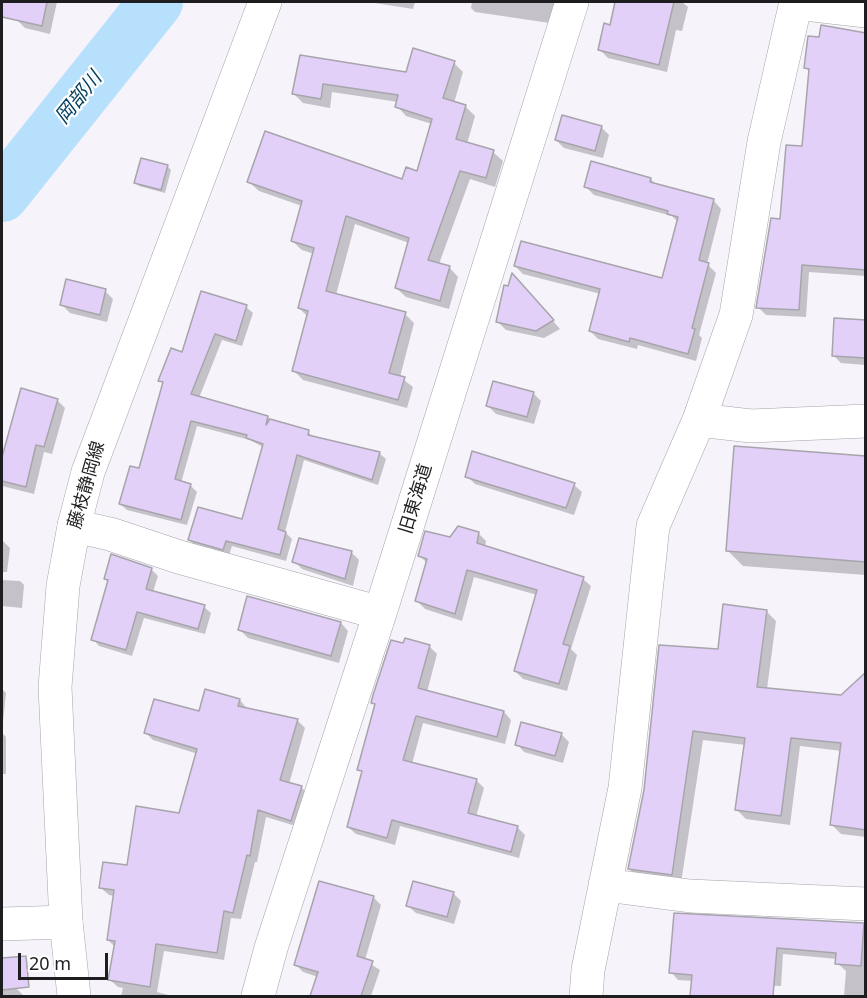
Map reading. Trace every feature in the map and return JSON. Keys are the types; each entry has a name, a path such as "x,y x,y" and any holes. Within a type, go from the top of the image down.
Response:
{"street":[{"name":"藤枝静岡線","path":"74,996 66,922 55,687 63,586 74,526 88,472 265,2"},
{"name":"旧東海道","path":"258,996 271,948 380,613 572,2"},
{"path":"586,996 588,970 625,788 652,526 699,420 736,315 764,142 796,2 866,11"},
{"path":"699,420 751,426 866,421"},
{"path":"74,526 110,534 180,557 380,613"},
{"path":"605,885 690,896 866,904"},
{"path":"2,924 66,922"}],"building":[{"path":"2,2 47,2 42,26 2,17"},
{"path":"615,2 674,2 659,65 598,50 604,23 610,25"},
{"path":"821,25 866,33 866,270 802,265 799,310 756,308 771,218 780,219 786,145 802,146 809,69 804,68 808,36 819,37"},
{"path":"413,48 455,61 443,98 466,105 456,139 494,150 486,178 460,171 428,260 450,266 440,301 395,288 409,238 346,216 326,291 406,312 389,373 405,377 398,400 292,371 308,311 298,308 314,248 291,241 302,201 247,182 265,131 402,179 406,167 417,171 432,119 395,107 398,95 323,84 321,99 292,94 300,55 406,72"},
{"path":"562,115 602,126 595,151 555,140"},
{"path":"141,158 168,165 161,190 134,183"},
{"path":"591,161 651,178 650,182 714,199 699,260 709,263 692,328 695,329 688,354 630,338 629,342 589,331 600,289 514,266 521,241 662,278 678,217 667,214 668,211 584,187"},
{"path":"512,273 554,320 536,331 496,322 504,285 508,286"},
{"path":"66,279 106,289 100,315 60,305"},
{"path":"201,291 247,305 236,341 215,334 191,394 268,416 266,425 270,419 309,430 308,435 380,452 372,480 297,455 278,529 286,532 280,555 226,541 223,550 188,540 198,507 242,519 263,444 246,438 247,435 191,421 175,479 191,484 181,520 119,504 130,466 139,468 163,382 158,381 171,348 182,352"},
{"path":"834,318 866,320 866,358 832,356"},
{"path":"493,381 534,392 527,417 486,406"},
{"path":"21,388 58,399 44,447 36,445 26,487 2,481 2,457"},
{"path":"734,446 866,456 866,562 726,551"},
{"path":"472,451 575,483 566,508 465,477"},
{"path":"458,526 479,532 477,543 584,577 563,644 570,646 559,684 514,671 537,590 467,570 455,614 415,601 427,559 418,556 425,531 450,537"},
{"path":"299,538 352,551 345,579 292,562"},
{"path":"111,554 152,568 146,589 205,605 198,629 137,612 126,650 91,640 108,580 104,579"},
{"path":"247,596 341,622 331,656 238,630"},
{"path":"723,604 767,610 757,687 841,695 866,672 866,830 830,825 841,743 791,738 781,816 735,810 745,738 693,731 672,875 628,869 644,790 659,645 718,649"},
{"path":"405,638 430,645 418,688 504,711 497,737 416,716 403,760 477,779 468,813 518,826 511,852 392,820 387,838 347,827 362,771 357,770 375,704 371,703 373,695 391,640 403,643"},
{"path":"205,689 240,699 238,706 298,719 280,780 302,786 291,821 258,810 250,856 247,855 233,913 224,911 217,953 156,944 150,987 108,980 115,941 107,940 114,890 99,888 103,862 127,865 136,806 179,813 197,749 144,733 154,699 199,711"},
{"path":"521,722 562,733 555,756 515,745"},
{"path":"319,881 374,896 357,956 373,961 361,996 310,996 318,972 294,965"},
{"path":"413,881 454,892 447,917 406,906"},
{"path":"674,913 864,923 861,966 835,964 836,953 777,948 773,996 690,996 692,975 669,973"},
{"path":"26,956 29,987 2,990 2,958"}],"waterway":[{"name":"岡部川","path":"2,195 156,2"}]}
